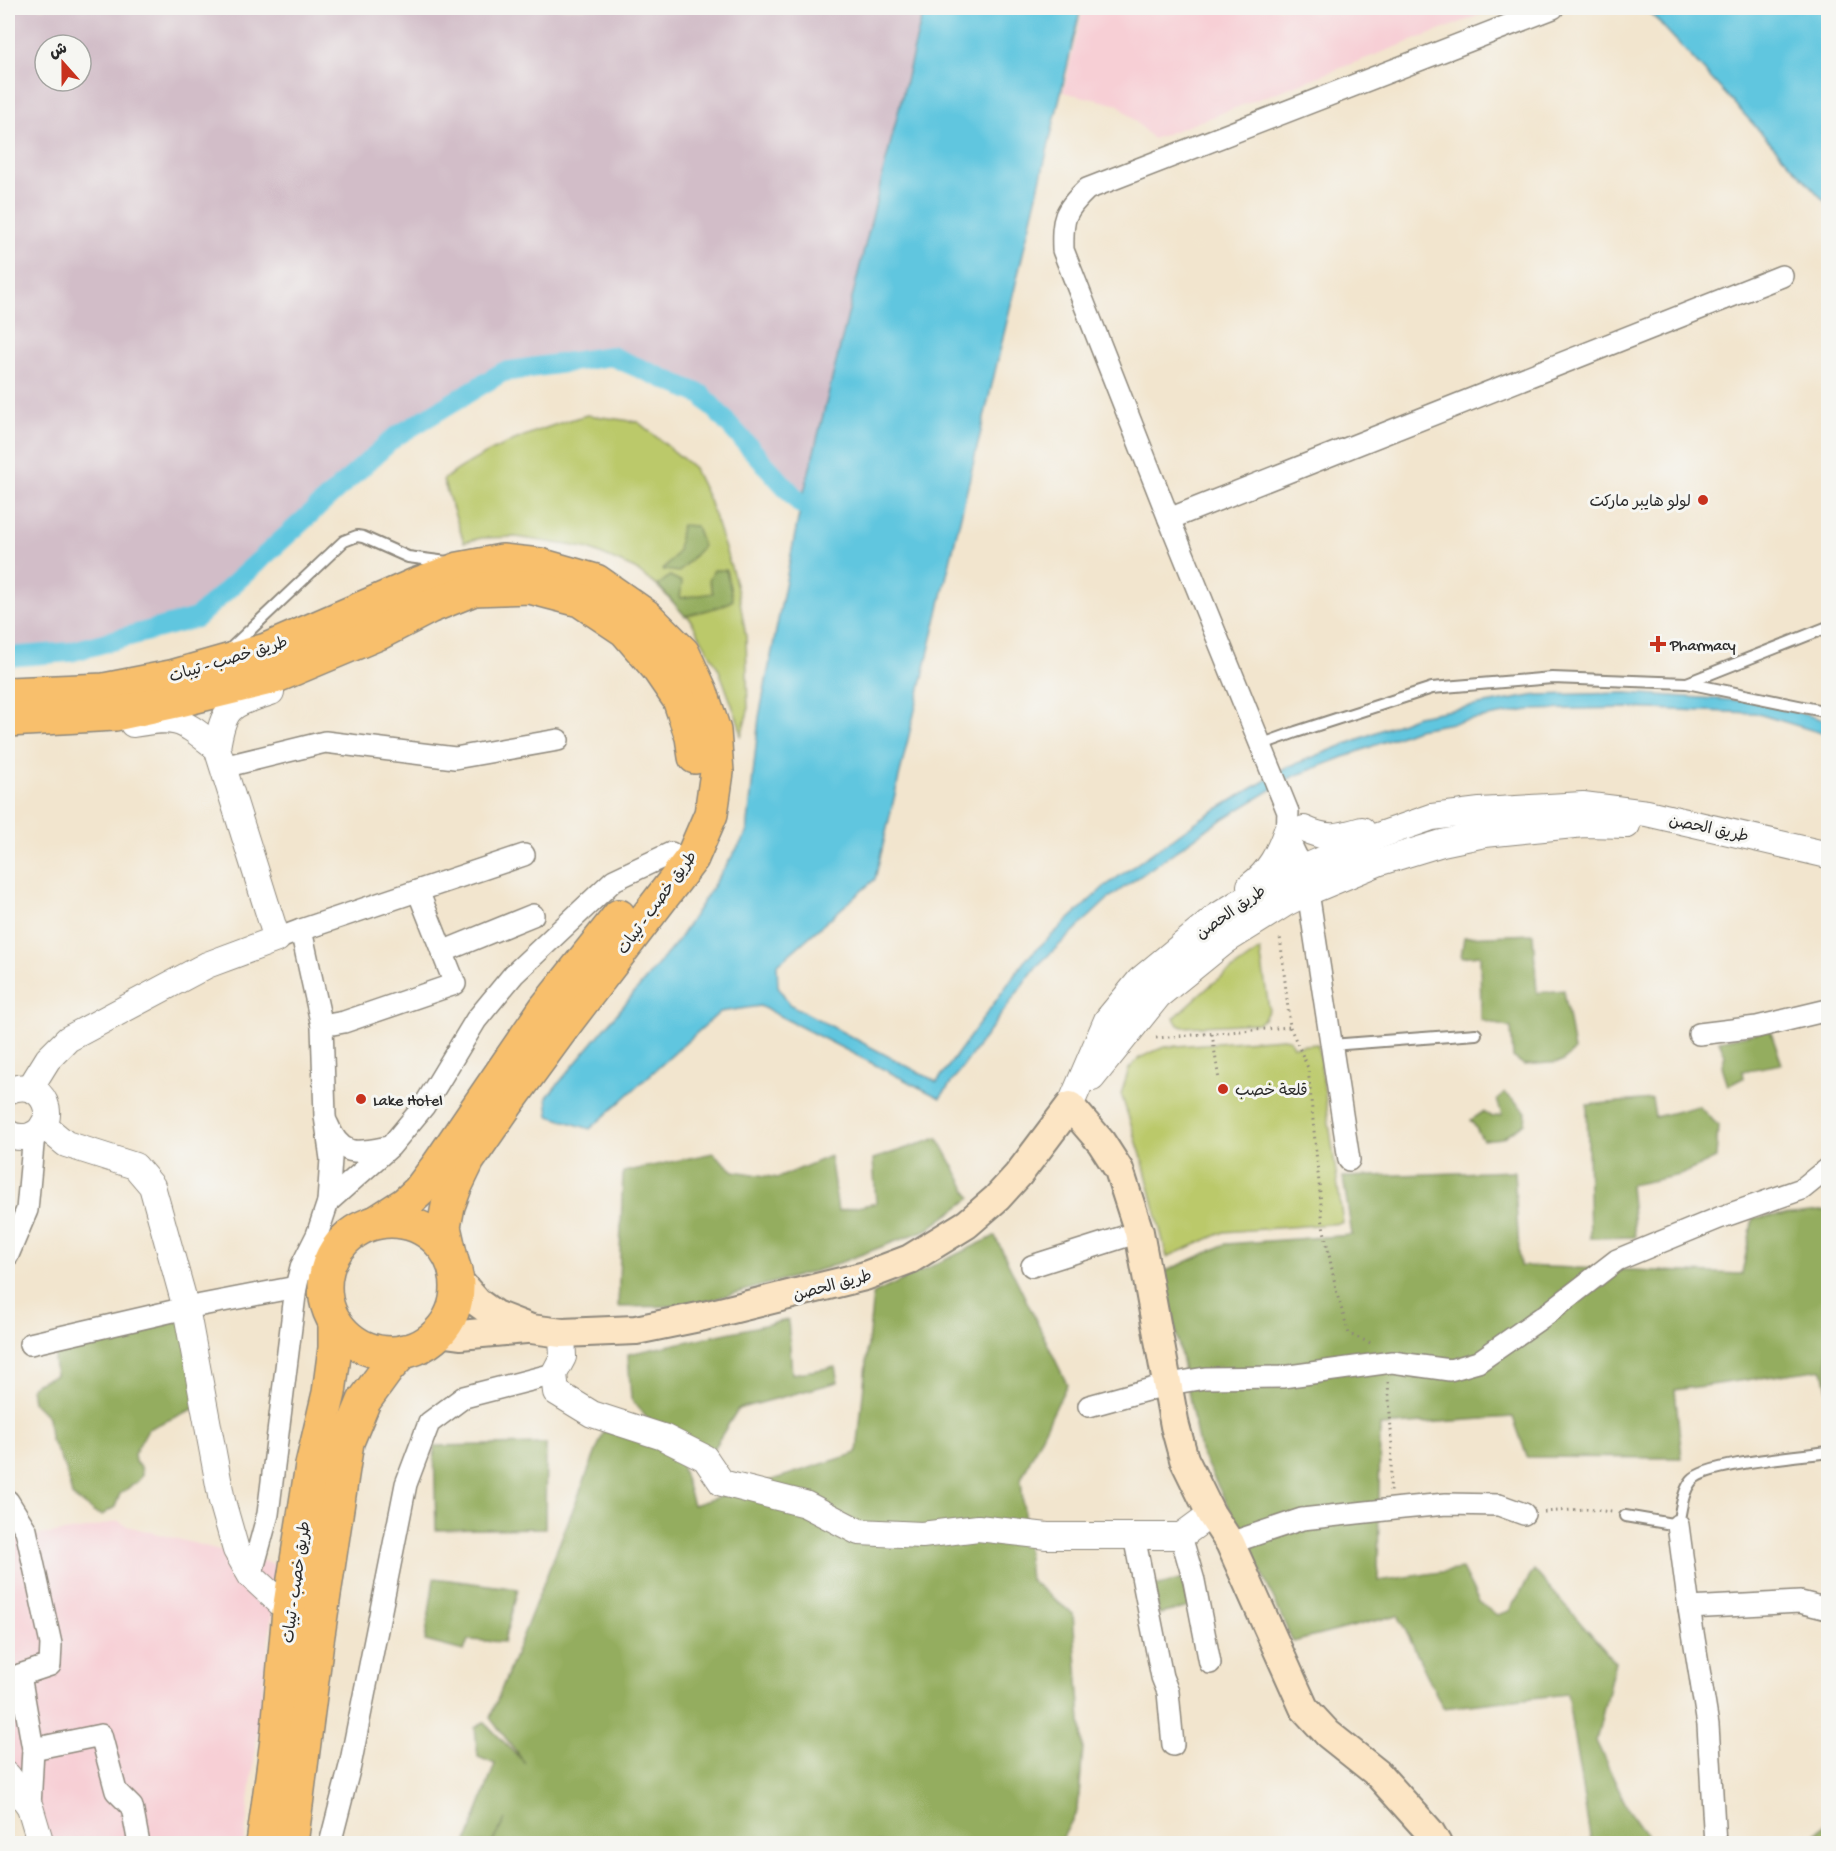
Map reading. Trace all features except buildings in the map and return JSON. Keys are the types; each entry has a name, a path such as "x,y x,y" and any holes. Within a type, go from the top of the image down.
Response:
{"highway":[{"name":"طريق خصب - تيبات","path":"8,694 104,690 213,666 266,650 416,585 459,569 502,561 540,565 596,581 646,616 683,653 701,692 714,731 717,772 711,814 692,858 548,1047 468,1160 448,1206 444,1227 454,1268"},
{"name":"طريق خصب - تيبات","path":"8,720 115,714 274,677 379,633 429,607 474,589 530,587 580,600 625,630 657,668 679,699 693,737 697,776 691,814 671,853 544,1009 419,1191 405,1204 377,1222"},
{"path":"399,1221 420,1227 438,1240 454,1268 456,1297 450,1316 438,1332 422,1344 404,1351 384,1352 365,1347 348,1337 335,1322 327,1303 325,1282 329,1262 340,1244 356,1230 377,1222 399,1221"},
{"name":"طريق خصب - تيبات","path":"262,1844 277,1740 289,1611 312,1466 329,1393 335,1348 335,1322"},
{"name":"طريق خصب - تيبات","path":"291,1844 317,1641 347,1442 364,1401 388,1368 404,1351"}],"main road":[{"name":"طريق الحصن","path":"438,1332 460,1335 531,1329 562,1333 636,1330 704,1317 865,1276 910,1259 967,1224 997,1198 1018,1175 1071,1106"},
{"path":"1071,1106 1101,1142 1119,1170 1139,1232 1175,1426 1184,1459 1211,1514 1230,1543 1304,1708 1328,1734 1377,1773 1430,1832 1437,1844"},
{"name":"طريق الحصن","path":"454,1268 477,1302 495,1315 531,1329"}],"street":[{"path":"1350,1160 1308,880 1312,852 1290,817 1169,519 1063,250 1062,226 1070,206 1087,189 1553,8"},
{"path":"1169,519 1782,276"},
{"path":"277,939 220,758 220,724 239,702 280,689 324,656"},
{"path":"72,717 105,728 164,719 178,721 192,729 220,758"},
{"path":"220,758 326,742 455,758 558,740"},
{"name":"طريق الحصن","path":"1071,1106 1158,996 1227,940 1308,880 1372,838 1432,817 1480,811 1583,805 1647,813 1758,838"},
{"path":"1290,817 1320,836 1337,837 1413,815 1432,817"},
{"path":"1140,980 1215,910 1261,878 1279,852 1290,817"},
{"name":"طريق الحصن","path":"1071,1106 1107,1020 1140,980 1216,917 1274,881 1308,880 1380,862 1442,843 1485,834 1584,824 1649,826 1758,838"},
{"path":"1758,838 1828,855"},
{"path":"328,1202 390,1147 423,1106 476,1020 514,974 614,880 671,853"},
{"path":"19,1089 68,1039 207,965 301,930 524,855"},
{"path":"322,1026 344,1022 455,984 418,891"},
{"path":"442,952 533,915"},
{"path":"251,1576 268,1514 296,1287 301,1267 317,1235 328,1202 331,1159 325,1116 322,1026 301,930"},
{"path":"1699,1034 1757,1027 1828,1010"},
{"path":"8,1256 27,1210 39,1129 47,1114 46,1106 37,1092 19,1089"},
{"path":"325,1116 334,1139 347,1149 360,1153 390,1147"},
{"path":"8,1133 19,1137 39,1129"},
{"path":"39,1129 66,1144 135,1166 152,1186 186,1308 222,1501 236,1550 251,1576 289,1611"},
{"path":"1089,1406 1169,1384 1205,1378 1282,1377 1385,1362 1450,1370 1478,1362 1551,1311 1617,1260 1719,1218 1802,1189 1828,1168"},
{"path":"1032,1266 1139,1232"},
{"path":"30,1344 186,1308 296,1287"},
{"path":"562,1333 562,1357 554,1374 556,1392 592,1414 663,1437 705,1458 722,1483 805,1504 859,1532 922,1534 978,1528 1047,1536 1181,1536 1211,1514"},
{"path":"330,1844 350,1766 406,1484 429,1423 464,1397 554,1374"},
{"path":"8,1501 26,1530 51,1644 50,1665 14,1677 33,1749 30,1807"},
{"path":"1230,1543 1302,1519 1390,1509 1446,1504 1499,1505 1524,1514"},
{"path":"1678,1525 1708,1725 1715,1844"},
{"path":"1134,1536 1162,1677 1168,1692 1173,1745"},
{"path":"1181,1536 1194,1581 1210,1663"},
{"path":"1689,1608 1800,1602 1828,1609"},
{"path":"33,1749 101,1735 116,1791 132,1807 139,1844"},
{"path":"8,1776 30,1807 41,1844"}],"lane":[{"path":"213,666 331,551 344,541 357,536 408,557 448,562 502,561"},
{"path":"1687,683 1828,627"},
{"path":"1264,754 1296,732 1432,688 1552,678 1687,683 1828,712"},
{"path":"1331,1045 1476,1034"},
{"path":"1625,1516 1678,1525 1684,1495 1692,1479 1710,1469 1828,1452"}],"path":[{"path":"1280,936 1290,1027 1308,1068 1323,1225 1336,1294 1349,1334 1377,1346 1385,1362 1389,1386 1392,1445 1390,1509"},
{"path":"1156,1038 1290,1027"},
{"path":"1212,1034 1219,1080"},
{"path":"1524,1514 1586,1509 1619,1512 1625,1516"}],"shaded area":[{"path":"8,8 924,8 801,504 702,395 611,356 503,372 395,437 196,618 70,652 8,657"},
{"path":"1083,8 1499,8 1153,139 1119,105 1063,92"},
{"path":"118,1521 127,1526 278,1565 244,1843 42,1843 8,1773 8,1539 86,1529"}],"green space":[{"path":"587,415 638,422 693,467 709,500 733,573 746,637 748,711 741,737 739,724 719,670 690,619 658,587 635,569 589,549 574,546 516,537 482,538 464,542 443,480 476,459 512,441"},
{"path":"681,525 696,526 703,546 679,572 663,570 678,552"},
{"path":"714,570 726,570 733,600 722,606 685,616 658,585 670,576 682,582 680,598 713,593 709,580"},
{"path":"1533,934 1537,993 1564,990 1574,1051 1562,1062 1524,1065 1513,1057 1511,1028 1481,1020 1480,955 1461,957 1464,937"},
{"path":"1260,950 1269,1009 1264,1019 1258,1023 1183,1027 1178,1025 1174,1018 1212,984"},
{"path":"1770,1030 1782,1064 1742,1071 1743,1078 1728,1086 1722,1066 1725,1055 1719,1041"},
{"path":"1289,1039 1293,1046 1318,1044 1343,1223 1224,1232 1167,1257 1142,1158 1121,1094 1129,1069 1139,1058 1164,1047"},
{"path":"1505,1093 1526,1112 1525,1123 1502,1138 1483,1140 1471,1120 1483,1112 1492,1117 1502,1115 1497,1100"},
{"path":"1652,1099 1655,1117 1698,1106 1718,1125 1716,1158 1680,1175 1630,1185 1635,1237 1590,1238 1587,1105"},
{"path":"938,1138 971,1198 928,1229 826,1268 690,1306 618,1307 623,1172 713,1153 734,1171 778,1178 830,1156 838,1211 876,1203 873,1159"},
{"path":"1514,1171 1520,1266 1742,1274 1753,1218 1828,1210 1828,1393 1823,1369 1675,1390 1682,1458 1527,1457 1513,1417 1380,1426 1378,1581 1462,1569 1479,1602 1497,1615 1509,1611 1534,1570 1615,1662 1596,1741 1628,1809 1652,1843 1591,1843 1567,1694 1443,1708 1398,1615 1293,1642 1260,1569 1200,1451 1164,1272 1226,1244 1352,1235 1343,1177"},
{"path":"995,1236 1067,1384 1021,1479 1030,1580 1073,1614 1083,1747 1078,1809 1060,1843 493,1843 505,1819 492,1843 466,1844 495,1764 478,1757 475,1727 484,1722 525,1763 490,1718 604,1431 675,1445 693,1505 857,1453 873,1294"},
{"path":"182,1314 200,1406 148,1429 134,1454 135,1462 141,1467 142,1474 138,1481 120,1494 115,1507 102,1515 95,1513 72,1496 66,1469 50,1438 48,1417 33,1402 31,1388 36,1383 56,1375 55,1355 65,1345 132,1327 155,1326"},
{"path":"788,1320 792,1374 835,1367 838,1382 738,1409 713,1449 658,1430 631,1399 628,1354"},
{"path":"546,1444 545,1528 436,1530 434,1446"},
{"path":"434,1578 518,1589 504,1642 468,1640 464,1651 425,1641"},
{"path":"1184,1579 1190,1607 1159,1614 1154,1586"},
{"path":"1828,1821 1828,1843 1808,1843"}],"water":[{"path":"924,8 1081,8 875,879 777,965 778,986 789,1004 937,1082 1026,959 1104,887 1202,818 1288,767 1417,716 1537,695 1627,693 1761,702 1828,721 1828,735 1755,713 1626,708 1529,710 1417,729 1292,777 1210,827 1109,898 1036,967 940,1098 760,1006 720,1012 590,1129 549,1116 547,1097 677,942 747,833 759,717 801,504"},
{"path":"1646,8 1828,8 1828,205"}],"waterway":[{"path":"8,657 70,652 196,618 395,437 503,372 611,356 702,395 801,504"}],"place":[{"name":"لولو هايبر ماركت","path":"1703,500"},
{"name":"Pharmacy","path":"1658,644"},
{"name":"قلعة خصب","path":"1223,1089"},
{"name":"Lake Hotel","path":"361,1099"}]}
